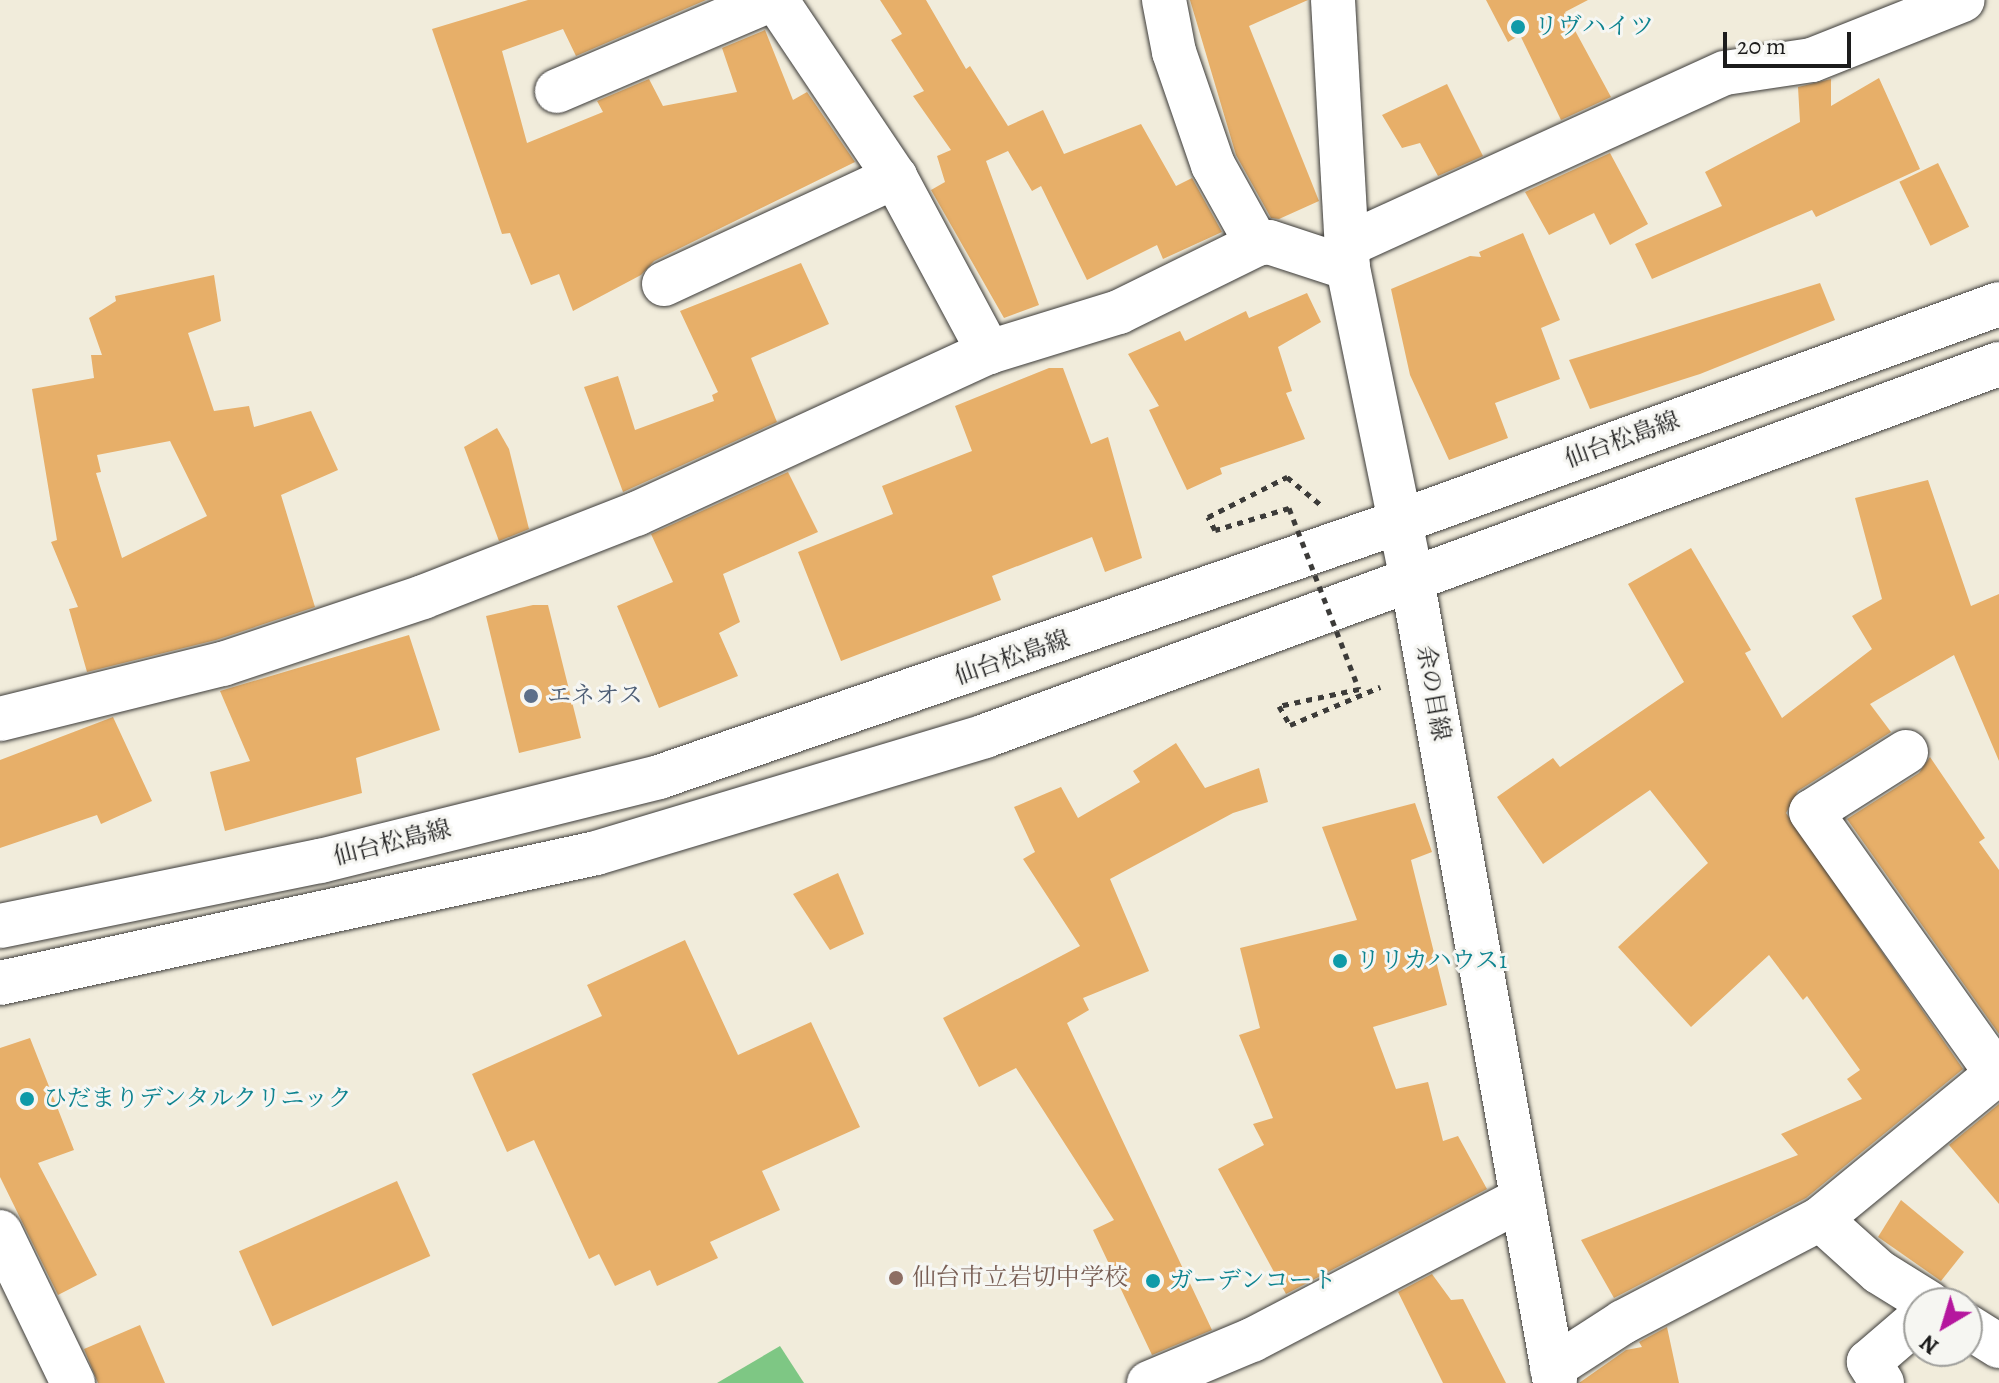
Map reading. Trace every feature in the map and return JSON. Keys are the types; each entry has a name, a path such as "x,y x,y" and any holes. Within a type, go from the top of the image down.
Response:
{"street":[{"path":"556,89 770,0"},
{"path":"776,0 895,177 989,352"},
{"path":"1164,0 1174,52 1213,165 1257,244"},
{"name":"余の目線","path":"1333,0 1348,257 1412,579 1554,1376"},
{"path":"0,719 223,664 423,597 636,514 989,352 1119,312 1257,244 1269,242 1348,257 1725,73 1812,60 1963,0"},
{"path":"664,284 895,177"},
{"name":"仙台松島線","path":"0,926 320,861 659,777 1399,522 1999,304"},
{"path":"0,983 596,853 985,736 1999,364"},
{"path":"1554,1376 1623,1322 1820,1219 1998,1073 1811,812 1906,752"},
{"path":"1149,1383 1252,1340 1522,1199"},
{"path":"1820,1219 1879,1272 1903,1287"},
{"path":"0,1232 73,1383"},
{"path":"1882,1383 1869,1362 1903,1333"}],"path":[{"path":"1328,510 1287,477 1208,517 1215,530 1289,508 1359,689 1279,706 1290,725 1380,687"}],"green space":[{"path":"780,1346 804,1383 717,1383"}],"building":[{"path":"528,0 706,0 576,56 563,29 502,51 527,143 603,112 597,101 649,79 663,106 737,92 722,48 765,30 793,100 807,92 855,162 654,261 641,275 573,311 559,274 531,285 510,233 502,234 432,29"},
{"path":"880,0 926,0 966,69 970,66 1008,126 1043,110 1064,154 1141,124 1176,186 1192,178 1222,232 1163,259 1157,245 1087,280 1041,186 1032,191 1008,151 986,161 1039,305 1004,318 931,190 945,182 937,156 951,150 913,96 924,91 891,40 902,34"},
{"path":"1190,0 1308,0 1249,26 1319,201 1279,219 1271,218 1236,155"},
{"path":"1486,0 1588,0 1565,12 1611,97 1561,120 1520,35 1508,42"},
{"path":"1879,78 1920,169 1816,217 1812,210 1652,279 1635,244 1722,206 1705,172 1800,122 1798,87 1831,79 1831,106"},
{"path":"1447,84 1483,156 1438,176 1420,143 1402,148 1382,115"},
{"path":"1610,153 1648,224 1610,245 1594,213 1549,235 1525,192"},
{"path":"1938,163 1969,227 1930,246 1899,182"},
{"path":"1523,233 1560,320 1541,328 1560,379 1495,403 1508,438 1449,460 1410,375 1391,289 1470,256 1481,257 1479,252"},
{"path":"801,263 829,324 751,358 777,422 623,492 584,387 618,376 635,430 714,401 712,395 718,392 680,311"},
{"path":"214,275 221,321 188,333 214,411 249,406 254,427 311,411 338,470 281,495 315,607 216,640 87,672 69,609 78,607 51,542 57,540 32,389 94,378 91,355 102,355 89,318 116,301 115,296","holes":["170,441 207,516 122,558 96,473 101,472 97,455"]},
{"path":"1820,283 1835,320 1700,374 1590,409 1569,360"},
{"path":"1307,293 1321,322 1278,347 1292,391 1286,393 1305,439 1220,468 1222,474 1187,490 1149,410 1159,406 1128,354 1180,331 1185,341 1246,311 1249,318"},
{"path":"1049,368 1063,368 1091,444 1108,437 1142,558 1105,572 1092,537 992,576 1001,600 841,661 798,552 893,514 882,486 972,451 955,406"},
{"path":"497,428 509,449 529,529 499,541 464,447"},
{"path":"788,472 818,532 723,574 740,622 719,633 738,676 659,708 617,606 673,582 651,534"},
{"path":"1928,480 1971,606 1999,594 1999,761 1954,655 1870,704 1891,732 1798,791 1786,813 1963,1069 1806,1198 1614,1298 1581,1240 1798,1155 1781,1134 1862,1099 1847,1079 1860,1070 1807,996 1803,1000 1769,955 1691,1027 1618,947 1708,863 1650,790 1543,864 1497,797 1553,758 1560,767 1684,682 1628,584 1691,548 1751,650 1745,653 1782,718 1872,649 1852,616 1882,599 1855,498"},
{"path":"533,605 548,605 581,738 519,753 486,616"},
{"path":"409,635 440,730 356,758 362,793 225,831 210,772 250,761 220,691"},
{"path":"113,717 152,801 101,824 97,815 0,848 0,760"},
{"path":"1176,743 1205,788 1259,768 1268,802 1233,813 1110,879 1149,971 1083,998 1089,1010 1067,1023 1212,1330 1152,1355 1093,1230 1114,1220 1016,1068 979,1087 943,1018 1080,946 1023,859 1035,852 1014,807 1061,787 1078,818 1140,782 1133,771"},
{"path":"1930,757 1985,838 1979,842 1999,870 1999,1034 1847,819 1919,773"},
{"path":"1415,803 1432,852 1411,860 1447,1005 1373,1027 1396,1089 1428,1082 1443,1141 1458,1136 1487,1189 1286,1294 1218,1169 1264,1145 1253,1124 1273,1118 1239,1035 1260,1028 1240,948 1357,920 1322,827"},
{"path":"838,873 864,934 830,950 793,894"},
{"path":"685,940 738,1055 811,1022 860,1127 762,1171 780,1210 710,1242 718,1258 657,1286 650,1270 615,1286 599,1254 589,1259 534,1140 507,1152 472,1074 602,1016 587,985"},
{"path":"30,1038 74,1150 38,1163 97,1275 58,1295 0,1177 0,1048"},
{"path":"1999,1104 1999,1204 1949,1145"},
{"path":"397,1181 430,1256 272,1326 239,1251"},
{"path":"1901,1200 1964,1252 1941,1281 1878,1237"},
{"path":"1432,1274 1451,1300 1463,1299 1506,1383 1443,1383 1398,1292"},
{"path":"140,1325 165,1383 98,1383 84,1349"},
{"path":"1667,1327 1679,1383 1579,1383 1626,1350 1642,1347 1639,1342"}],"place":[{"name":"リヴハイツ","path":"1518,27"},
{"name":"エネオス","path":"531,696"},
{"name":"リリカハウス1","path":"1340,961"},
{"name":"ひだまりデンタルクリニック","path":"27,1099"},
{"name":"仙台市立岩切中学校","path":"896,1278"},
{"name":"ガーデンコート","path":"1153,1281"}]}
